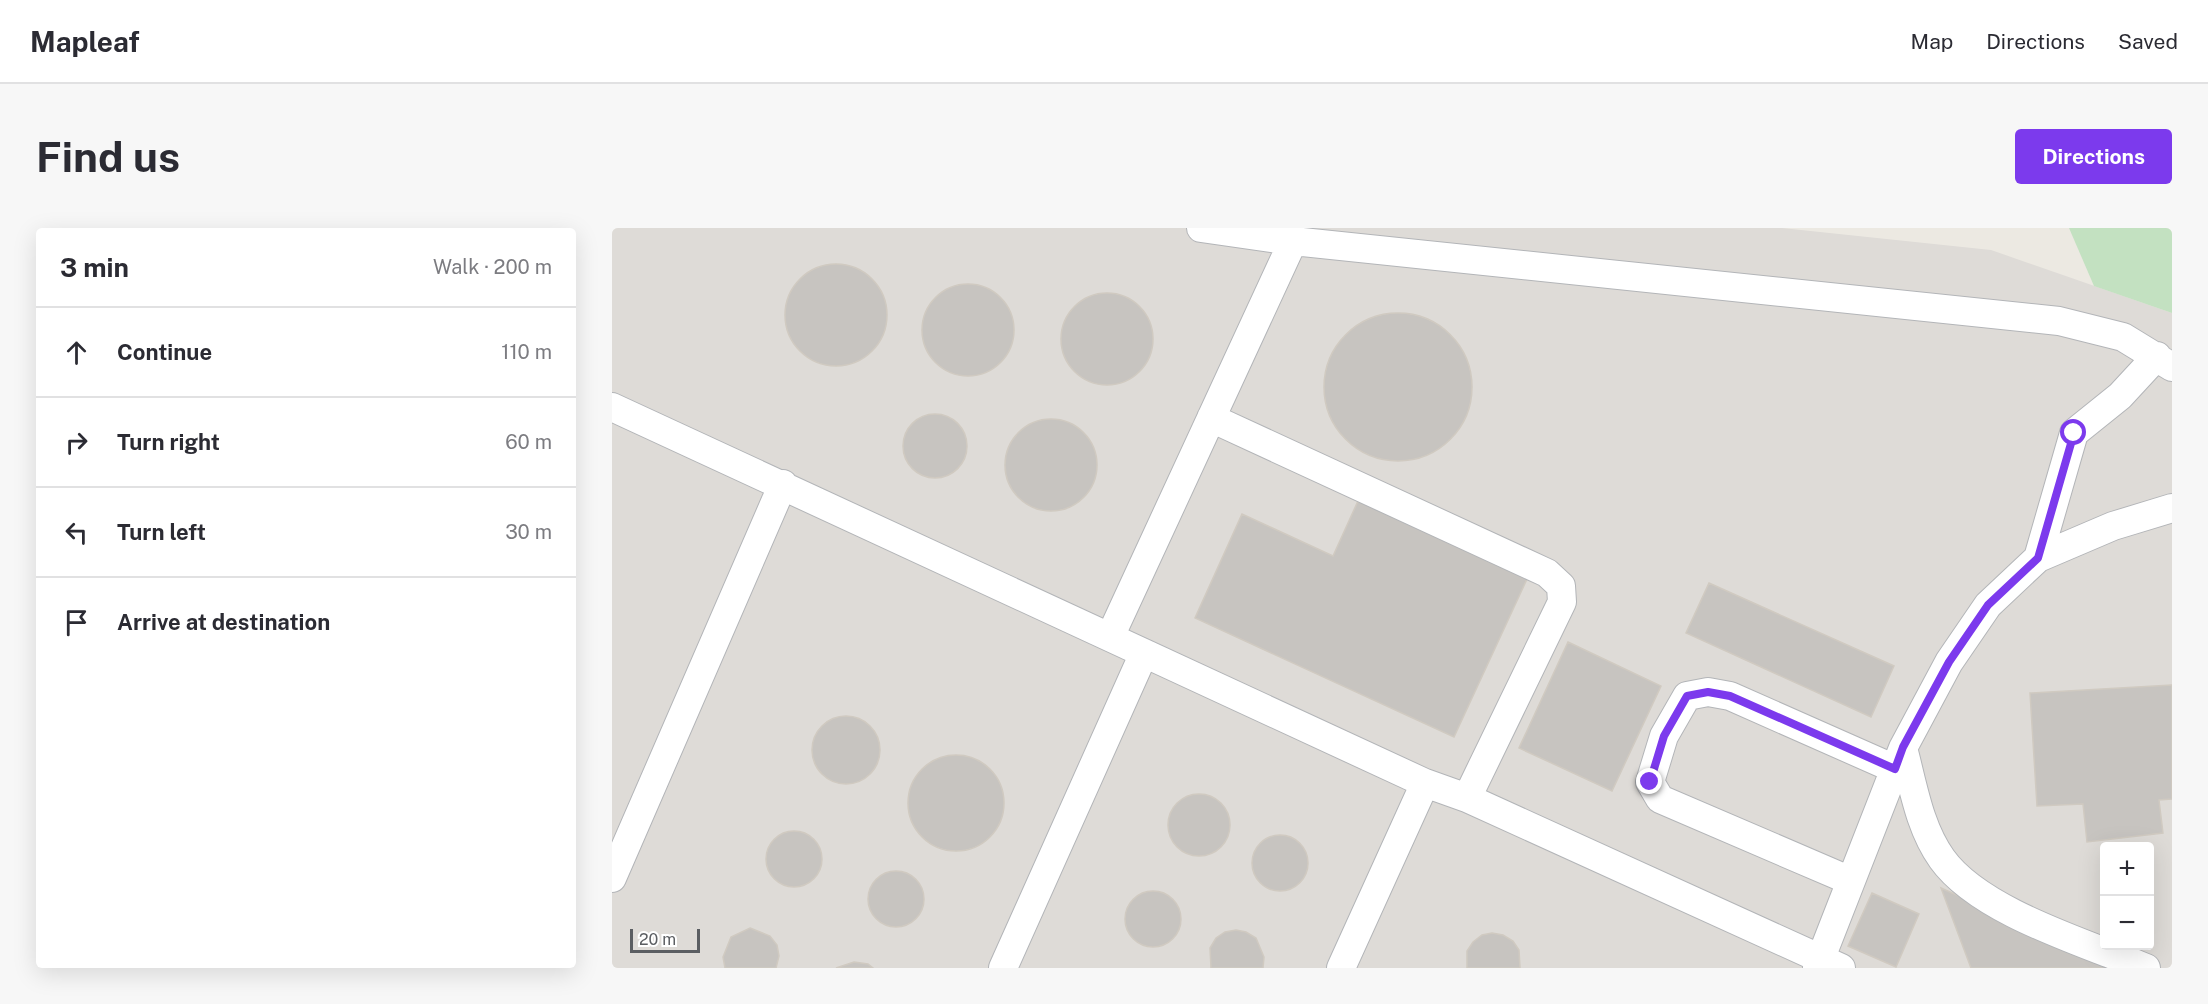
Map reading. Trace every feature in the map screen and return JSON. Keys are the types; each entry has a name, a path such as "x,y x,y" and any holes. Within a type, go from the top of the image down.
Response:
{"lane":[{"path":"1201,228 1293,241 2059,321 2123,337 2164,362 2074,433 2038,558"},
{"path":"1110,637 1293,241"},
{"path":"612,407 783,484 1425,783 1467,798 1826,965 1851,881 1899,758 1949,662 1988,605 2038,558 2113,526 2172,508"},
{"path":"1211,418 1547,573 1561,586 1562,602 1467,798"},
{"path":"612,878 783,484"},
{"path":"1003,968 1143,653"},
{"path":"1851,881 1660,799 1650,782 1664,736 1687,696 1708,692 1730,696 1899,758 1921,817 1941,858 1963,883 2006,910 2146,968"},
{"path":"1341,968 1425,783"}],"shaded area":[{"path":"612,228 1782,228 1991,250 2172,313 2172,968 612,968"}],"green space":[{"path":"2069,228 2172,228 2172,313 2094,286"}],"building":[{"path":"836,264 856,267 865,272 879,286 884,295 887,315 884,335 879,344 865,358 856,363 836,366 816,363 807,358 793,344 788,335 785,315 788,295 793,286 807,272 816,267"},
{"path":"968,284 985,288 1000,298 1010,313 1014,330 1010,347 1000,362 985,372 968,376 951,372 936,362 926,347 922,330 926,313 936,298 951,288"},
{"path":"1107,293 1124,297 1139,307 1149,322 1153,339 1149,356 1139,371 1124,381 1107,385 1090,381 1075,371 1065,356 1061,339 1065,322 1075,307 1090,297"},
{"path":"1398,313 1412,314 1426,319 1450,335 1466,359 1471,373 1471,401 1466,415 1450,439 1426,455 1412,460 1398,461 1384,460 1370,455 1346,439 1330,415 1325,401 1324,387 1325,373 1330,359 1346,335 1370,319 1384,314"},
{"path":"935,414 947,416 958,423 965,434 967,446 965,458 958,469 947,476 935,478 923,476 912,469 905,458 903,446 905,434 912,423 923,416"},
{"path":"1051,419 1068,423 1083,433 1093,448 1097,465 1093,482 1083,497 1068,507 1051,511 1034,507 1019,497 1009,482 1005,465 1009,448 1019,433 1034,423"},
{"path":"1358,501 1527,579 1454,737 1195,618 1242,514 1333,556"},
{"path":"1709,583 1894,666 1871,717 1686,633"},
{"path":"1568,642 1661,686 1612,791 1519,748"},
{"path":"2172,685 2172,799 2159,800 2163,833 2087,842 2083,804 2037,806 2030,693"},
{"path":"846,716 859,719 870,726 877,737 880,750 877,763 870,774 859,781 846,784 833,781 822,774 815,763 812,750 815,737 822,726 833,719"},
{"path":"956,755 974,759 990,769 1000,785 1004,803 1000,821 990,837 974,847 956,851 938,847 922,837 912,821 908,803 912,785 922,769 938,759"},
{"path":"1199,794 1216,799 1221,803 1225,808 1230,825 1225,842 1221,847 1216,851 1199,856 1182,851 1177,847 1173,842 1168,825 1173,808 1177,803 1182,799"},
{"path":"794,831 805,833 814,839 820,848 822,859 820,870 814,879 805,885 794,887 783,885 774,879 768,870 766,859 768,848 774,839 783,833"},
{"path":"1280,835 1291,837 1300,843 1306,852 1308,863 1306,874 1300,883 1291,889 1280,891 1269,889 1260,883 1254,874 1252,863 1254,852 1260,843 1269,837"},
{"path":"896,871 907,873 916,879 922,888 924,899 922,910 916,919 907,925 896,927 885,925 876,919 870,910 868,899 870,888 876,879 885,873"},
{"path":"1941,888 2120,968 1971,968"},
{"path":"1153,891 1164,893 1173,899 1179,908 1181,919 1179,930 1173,939 1164,945 1153,947 1142,945 1133,939 1127,930 1125,919 1127,908 1133,899 1142,893"},
{"path":"1872,893 1919,914 1896,967 1848,946"},
{"path":"750,928 770,936 777,945 779,956 776,968 725,968 723,957 731,937"},
{"path":"1236,930 1246,932 1256,938 1264,957 1263,968 1211,968 1210,948 1216,938 1225,932"},
{"path":"1492,933 1503,935 1513,941 1519,950 1520,968 1467,968 1467,951 1473,942 1482,935"},
{"path":"854,962 868,964 873,968 836,968"}],"route":[{"path":"1650,782 1664,736 1687,696 1708,692 1730,696 1895,769 1903,747 1949,662 1988,605 2038,558 2074,433"}]}
